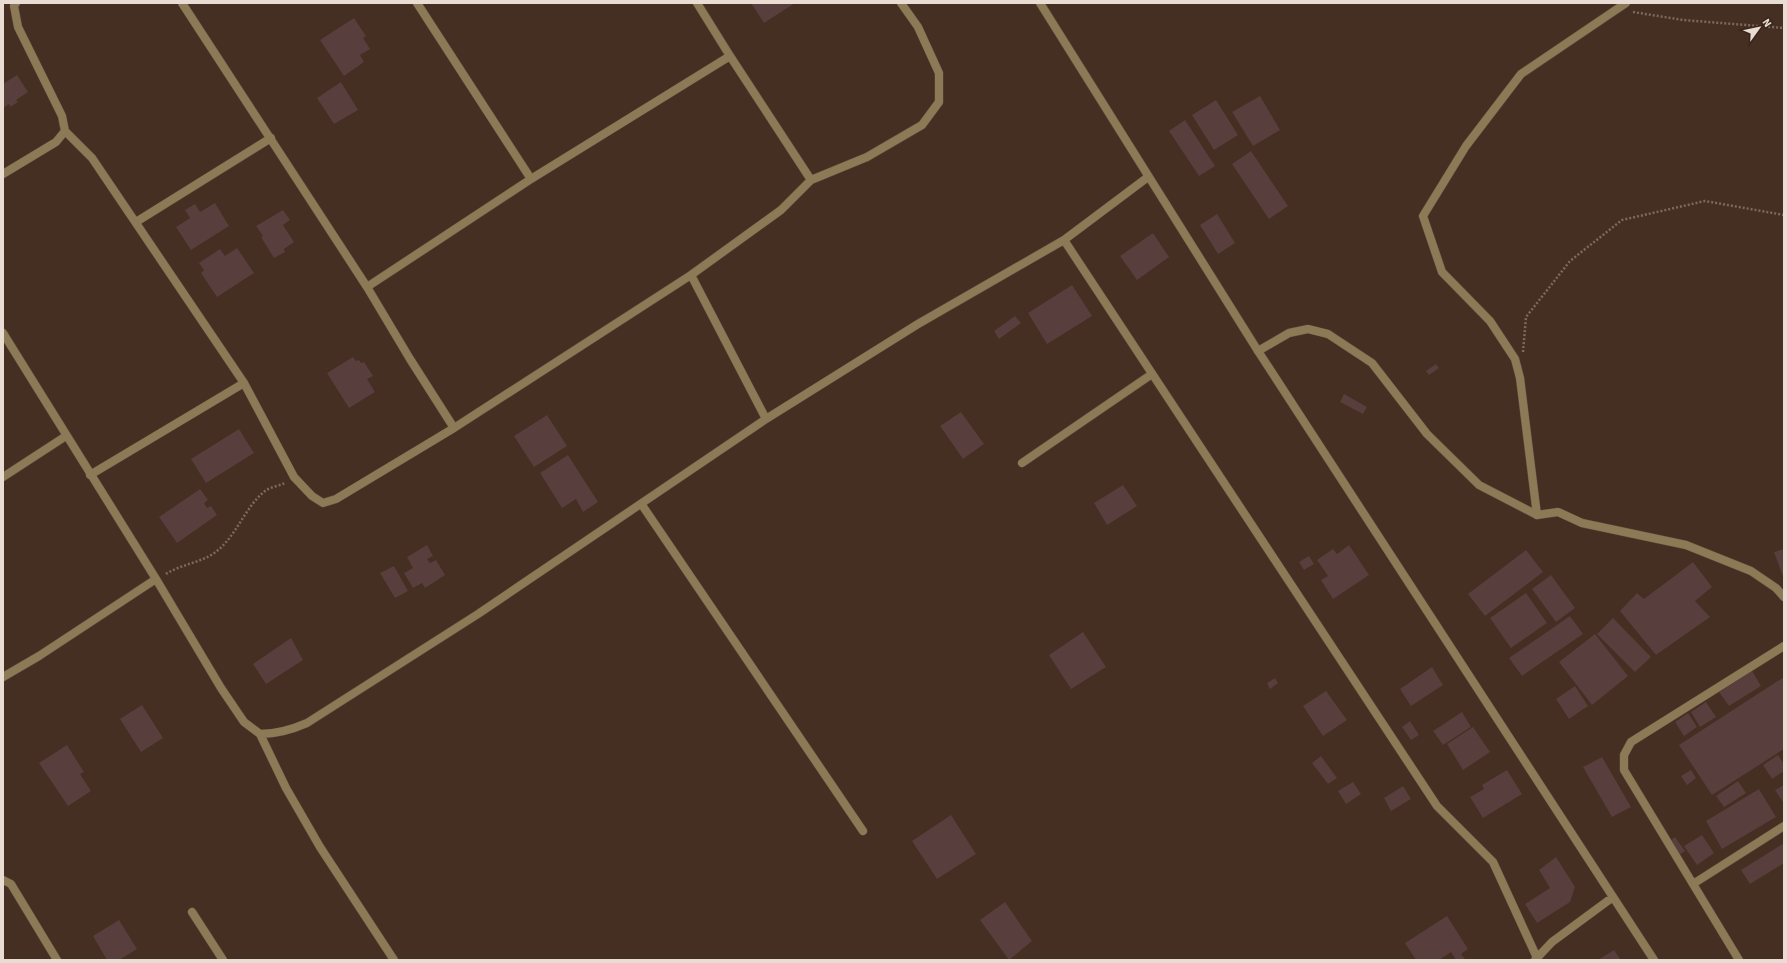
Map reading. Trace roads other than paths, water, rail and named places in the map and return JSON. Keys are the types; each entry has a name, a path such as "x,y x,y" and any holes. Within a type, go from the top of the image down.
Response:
{"street":[{"path":"16,3 14,6 18,27 62,116 65,131 92,158 244,383 294,477 312,496 323,503 336,499 454,428 691,275 781,210 811,180 867,157 922,125 939,102 939,72 918,27 901,3"},
{"path":"182,3 367,287 410,359 454,428"},
{"path":"417,3 531,179"},
{"path":"697,3 811,180"},
{"path":"1040,3 1258,351 1654,960"},
{"path":"1537,515 1520,378 1515,358 1490,321 1442,272 1423,216 1466,146 1521,74 1626,3"},
{"path":"367,287 531,179 730,56"},
{"path":"3,174 56,142 65,131"},
{"path":"136,222 270,138"},
{"path":"260,734 272,734 294,729 307,723 478,614 642,505 766,419 918,324 1064,240 1148,177"},
{"path":"1064,240 1438,806 1493,862 1537,960 1552,942 1613,897"},
{"path":"691,275 766,419"},
{"path":"1258,351 1289,333 1308,329 1328,334 1372,363 1427,434 1479,485 1537,515 1558,512 1582,523 1686,545 1751,571 1776,588 1784,597"},
{"path":"3,333 156,579 221,688 244,722 260,734 286,788 320,847 394,960"},
{"path":"1022,463 1152,374"},
{"path":"90,475 244,383"},
{"path":"3,477 66,436"},
{"path":"642,505 863,831"},
{"path":"3,678 40,656 156,579"},
{"path":"1739,960 1624,770 1624,755 1631,742 1784,646"},
{"path":"1693,884 1784,826"},
{"path":"3,880 10,884 57,960"},
{"path":"192,912 223,960"}]}
